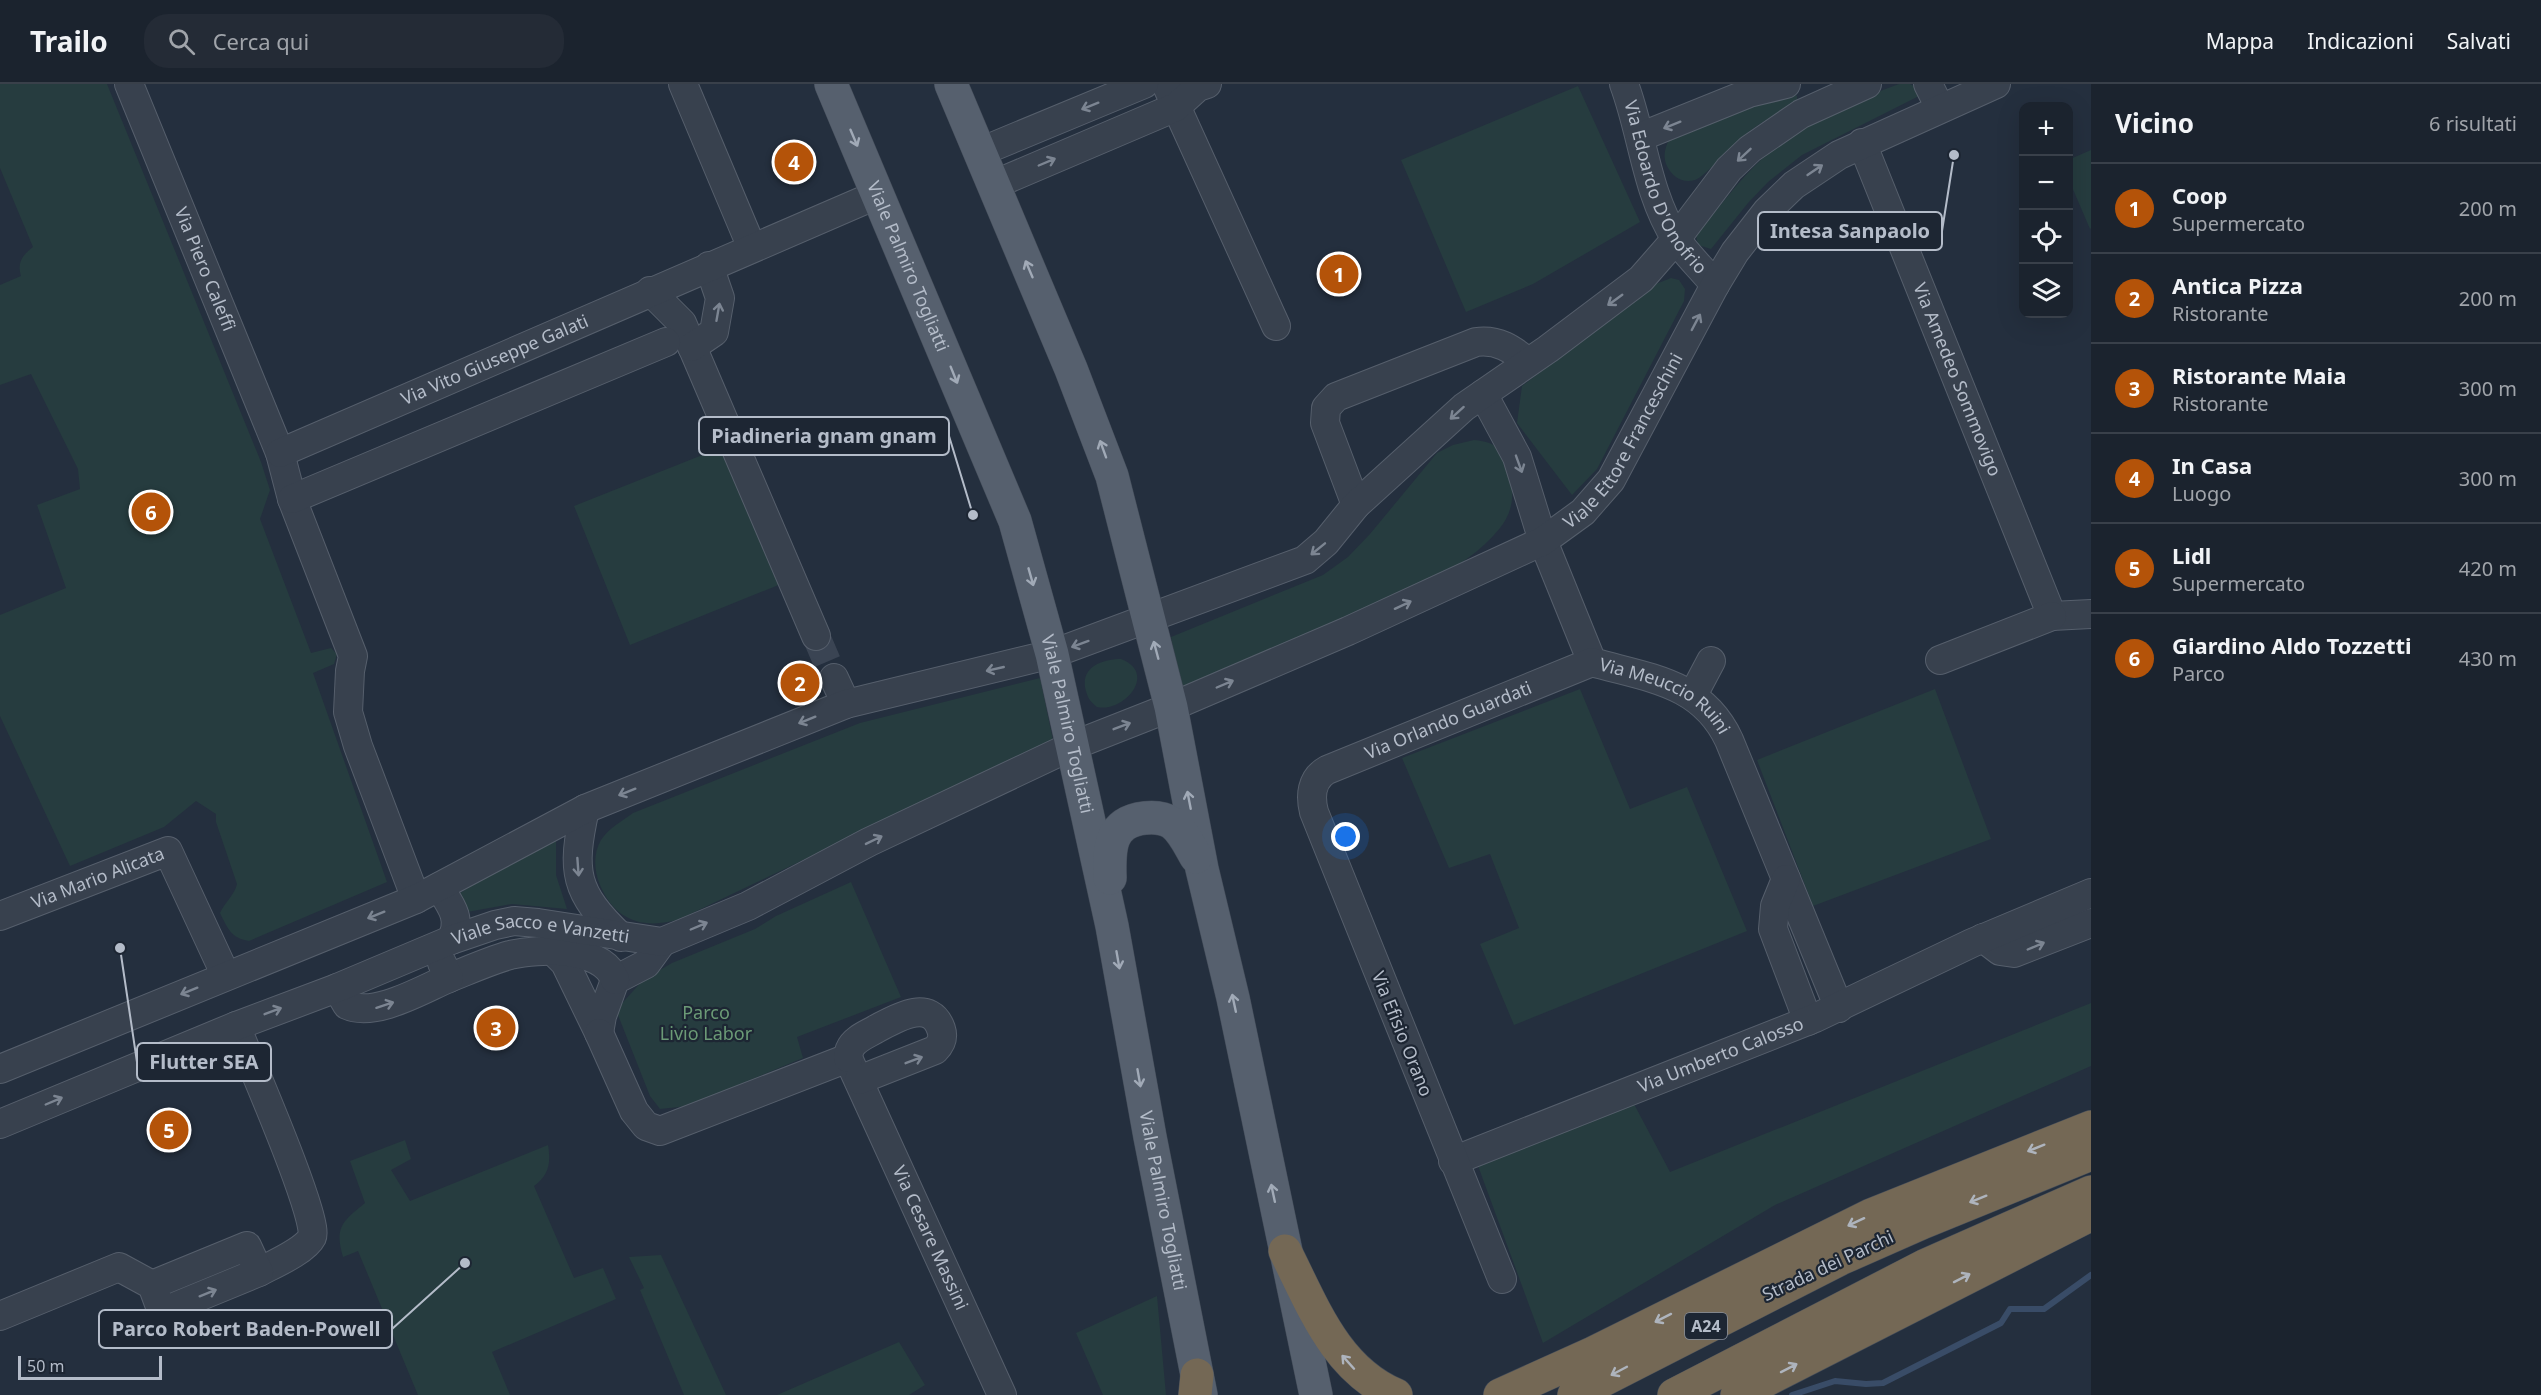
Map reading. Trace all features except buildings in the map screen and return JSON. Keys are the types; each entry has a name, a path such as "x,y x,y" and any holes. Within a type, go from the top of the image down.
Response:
{"highway":[{"path":"1500,1395 1593,1353 1871,1215 2091,1126"},
{"name":"Strada dei Parchi","path":"1574,1395 1840,1259 2091,1154"},
{"name":"A24","path":"1674,1395 1862,1297 1984,1238 2091,1192"},
{"path":"1737,1395 2091,1214"},
{"path":"1285,1251 1327,1334 1338,1350 1365,1378 1396,1395"}],"main road":[{"name":"Viale Palmiro Togliatti","path":"831,84 1015,521 1052,654 1112,926 1198,1388"},
{"path":"951,84 1103,448 1171,707 1203,869 1233,998 1316,1395"},
{"path":"1112,926 1110,855 1114,837 1126,823 1156,818 1172,824 1185,838 1203,869"}],"street":[{"name":"Via Piero Caleffi","path":"129,84 280,453"},
{"path":"683,84 752,248"},
{"path":"980,152 1144,84"},
{"path":"993,184 1171,95 1207,84"},
{"name":"Via Edoardo D'Onofrio","path":"1624,84 1656,197 1676,239 1715,285"},
{"path":"1640,137 1749,93 1786,84"},
{"path":"0,1069 427,893 585,809 846,704 1052,654 1305,560 1326,542 1356,506 1453,417 1628,291 1651,269 1710,192 1750,149 1801,114 1867,84"},
{"name":"Viale Ettore Franceschini","path":"1072,746 1171,707 1348,631 1543,541 1583,512 1611,480 1715,285 1751,230 1780,198 1821,165 1862,143 1934,96 1996,84"},
{"path":"1171,95 1276,326"},
{"name":"Via Amedeo Sommovigo","path":"1862,143 2052,616"},
{"name":"Via Vito Giuseppe Galati","path":"280,453 867,198"},
{"path":"292,499 714,332 720,298 709,266"},
{"path":"650,291 682,323 679,345 816,636"},
{"path":"1356,506 1325,423 1326,408 1336,397 1476,342 1504,345 1528,363"},
{"name":"Via Meuccio Ruini","path":"1483,394 1517,457 1543,541 1593,662 1668,684 1693,694 1709,709 1725,732 1839,1008"},
{"path":"280,453 292,499 353,656 348,712 358,746 427,893 453,908 456,917 456,932 443,944 449,978"},
{"path":"1940,660 2052,616 2091,614"},
{"path":"1693,694 1711,661"},
{"name":"Via Orlando Guardati","path":"1313,787 1319,775 1327,770 1593,662"},
{"path":"834,678 846,704"},
{"path":"577,990 613,983 646,964 662,942 748,906 869,842 1072,746"},
{"name":"Via Efisio Orano","path":"1313,787 1314,812 1502,1279"},
{"path":"585,809 577,856 578,874 589,902 621,936"},
{"name":"Via Mario Alicata","path":"0,916 168,851 226,976"},
{"path":"1786,879 1775,906 1773,929 1808,1021"},
{"name":"Via Umberto Calosso","path":"1453,1161 1839,1008 1983,938 2091,893"},
{"name":"Viale Sacco e Vanzetti","path":"0,1124 236,1026 495,925 514,921 571,926 662,942"},
{"path":"1983,938 2000,951 2014,953 2091,923"},
{"name":"Viale Sacco e Vanzetti","path":"337,988 347,1005 361,1009 376,1008 511,955 554,952 596,958 609,968 613,983"},
{"name":"Via Cesare Massini","path":"554,952 565,963 634,1111 646,1126 660,1131 854,1069 1002,1395"},
{"path":"599,1033 613,983"},
{"path":"0,1316 119,1267 152,1285 162,1312 259,1272 306,1244 314,1228 236,1026"}],"green space":[{"path":"0,84 107,84 261,462 270,490 260,519 311,653 331,648 337,654 334,664 313,673 387,882 249,941 234,935 220,913 237,884 216,822 216,814 196,801 164,827 70,866 0,716 0,615 66,588 37,505 80,489 78,469 31,374 0,385 0,285 21,276 21,260 33,247 0,168"},
{"path":"1899,84 1910,84 1916,87 1919,96 1802,155 1768,182 1711,249 1698,245 1696,235 1728,195 1763,158 1810,124 1863,98"},
{"path":"1578,86 1640,222 1533,284 1466,312 1401,160"},
{"path":"1790,90 1797,96 1797,103 1750,131 1700,177 1690,181 1681,180 1668,168 1665,154 1670,138"},
{"path":"2091,150 2090,229 2073,189 2073,158"},
{"path":"1671,278 1679,280 1685,289 1684,301 1597,469 1572,495 1517,423 1522,386 1656,284"},
{"path":"1474,440 1489,443 1499,449 1507,465 1512,488 1512,502 1508,515 1485,545 1446,572 1401,595 1181,689 1171,637 1323,575 1348,557 1370,534 1437,453 1453,445"},
{"path":"725,446 781,584 630,645 574,506"},
{"path":"1121,659 1132,665 1137,673 1137,682 1133,690 1117,704 1097,707 1090,700 1085,687 1087,674 1101,662"},
{"path":"1040,678 1053,740 680,919 654,923 632,920 614,907 600,885 595,862 598,845 608,832 633,813 860,723"},
{"path":"1580,689 1630,809 1687,787 1747,931 1514,1025 1480,944 1519,928 1490,854 1449,868 1402,758"},
{"path":"1935,689 1991,839 1813,906 1757,760"},
{"path":"556,835 556,875 567,909 512,904 467,912 460,893"},
{"name":"Parco Livio Labor","path":"851,882 901,997 797,1037 803,1058 688,1106 660,1109 650,1096 616,1010 643,980 672,963 755,929 776,916"},
{"path":"2091,1003 2091,1066 1775,1205 1543,1343 1477,1163 1634,1104 1670,1172"},
{"path":"405,1140 411,1159 391,1170 410,1201 548,1145 548,1168 534,1186 574,1278 603,1268 616,1299 492,1352 510,1395 418,1395 358,1251 343,1257 340,1247 342,1226 365,1203 350,1161"},
{"path":"661,1255 726,1395 684,1395 640,1290 644,1288 629,1257"},
{"path":"1157,1296 1166,1395 1103,1395 1076,1333"},
{"path":"899,1342 925,1385 909,1395 777,1395"}],"waterway":[{"path":"1792,1395 1835,1381 1883,1383 2001,1323 2010,1309 2044,1309 2091,1275"}],"tunnel":[{"path":"816,636 834,678"}],"place":[{"name":"Intesa Sanpaolo","path":"1954,155"},
{"name":"In Casa","path":"794,162"},
{"name":"Coop","path":"1339,274"},
{"name":"Giardino Aldo Tozzetti","path":"151,512"},
{"name":"Piadineria gnam gnam","path":"973,515"},
{"name":"Antica Pizza","path":"800,683"},
{"name":"Flutter SEA","path":"120,948"},
{"name":"Ristorante Maia","path":"496,1028"},
{"name":"Lidl","path":"169,1130"},
{"name":"Parco Robert Baden-Powell","path":"465,1263"}]}
